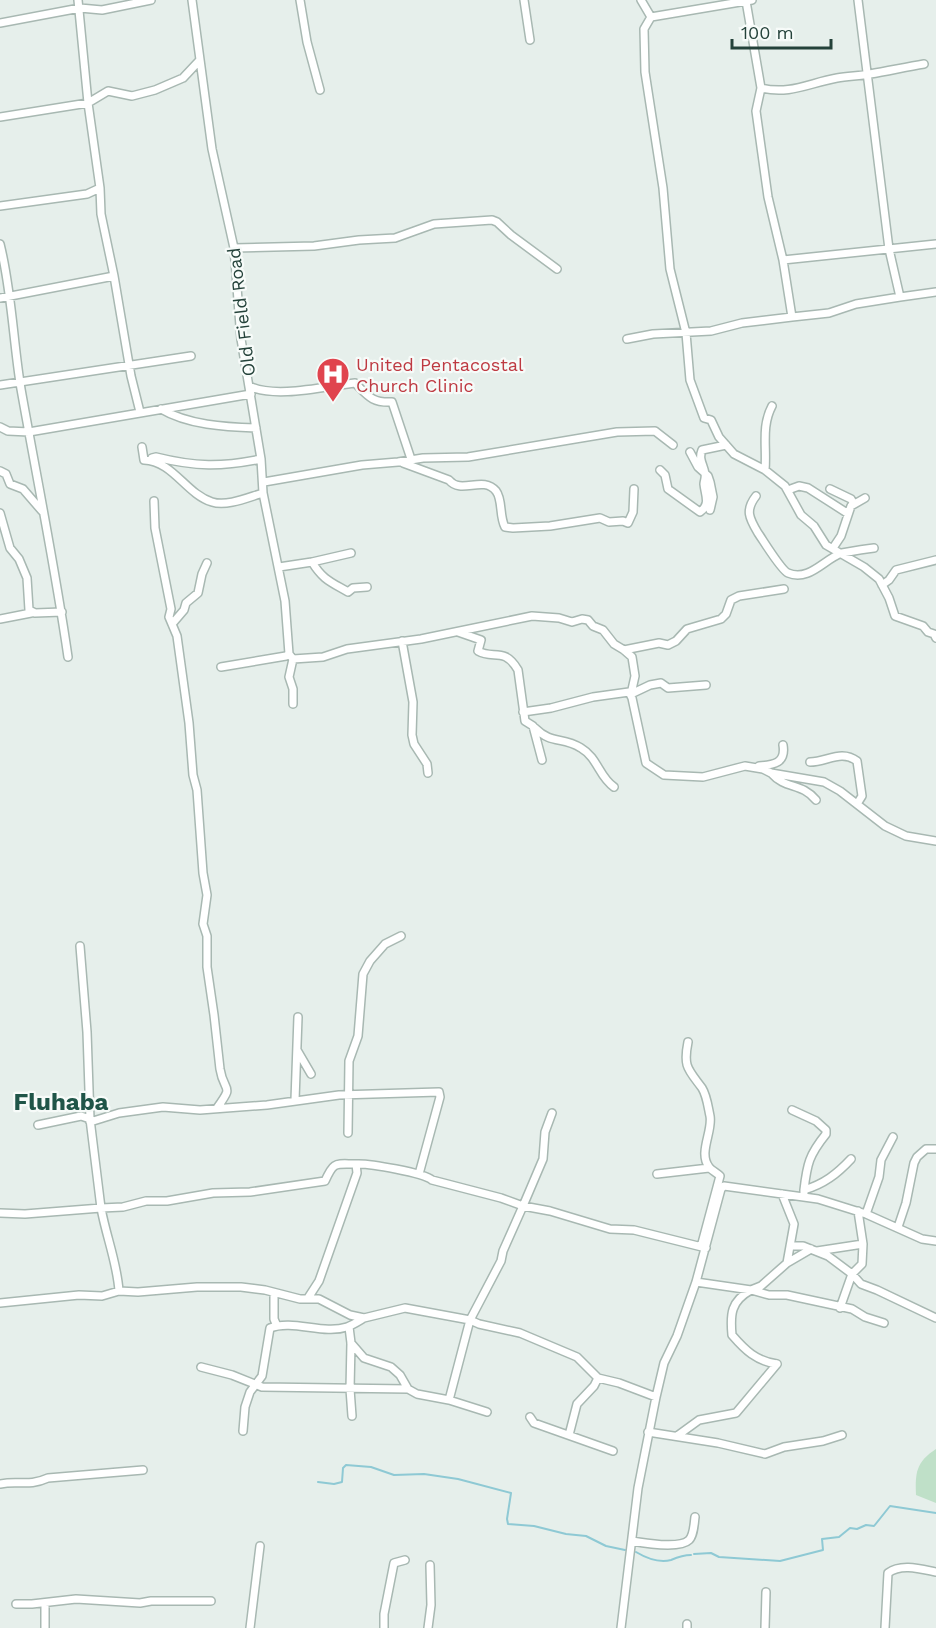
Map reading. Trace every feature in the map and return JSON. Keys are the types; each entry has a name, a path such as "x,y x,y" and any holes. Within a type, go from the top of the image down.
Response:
{"street":[{"path":"78,0 101,214 140,412"},
{"path":"0,23 80,8 102,10 151,0"},
{"name":"Old Field Road","path":"192,0 212,149 234,248 238,320 261,459 263,493 285,600 291,656 289,677 293,689 293,704"},
{"path":"300,0 320,90"},
{"path":"524,0 530,40"},
{"path":"641,0 651,17"},
{"path":"651,17 752,0"},
{"path":"858,0 889,249 900,297"},
{"path":"746,1 761,88 756,111 768,197 783,260 792,317"},
{"path":"651,17 644,29 645,72 663,188 670,269 686,333 690,380 699,409 704,418 711,420 719,437 739,458 778,479 788,490 801,515 814,526 826,545 872,573 882,585 896,616 923,626 936,638"},
{"path":"0,117 88,103 108,91 132,96 166,86 183,78 199,61"},
{"path":"761,88 775,92 787,92 818,82 924,64"},
{"path":"0,206 87,194 100,188"},
{"path":"234,248 314,246 395,238 434,224 492,220 557,269"},
{"path":"0,244 20,382 62,612 68,657"},
{"path":"783,260 936,244"},
{"path":"0,298 114,276"},
{"path":"627,339 653,334 711,331 742,323 829,313 856,304 936,292"},
{"path":"0,385 191,356"},
{"path":"249,386 258,390 277,391 355,383 378,403 392,402 411,459"},
{"path":"0,427 8,431 29,432 251,394"},
{"path":"765,470 764,429 766,417 772,406"},
{"path":"161,409 192,421 256,428"},
{"path":"264,482 362,465 411,459 468,457 628,432 655,431 673,445"},
{"path":"660,470 665,476 668,489 700,512 704,509 708,498 700,456 702,450 726,445"},
{"path":"142,447 144,460"},
{"path":"690,452 698,467 708,476 713,492 710,510"},
{"path":"144,460 156,457 190,465 214,466 261,459"},
{"path":"144,460 156,460 202,497 213,503 234,501 263,493"},
{"path":"398,462 449,480 458,487 487,484 498,493 505,527 513,528 550,526 600,518 609,522 628,523 633,512 634,489"},
{"path":"0,471 6,474 10,484 23,489 43,513"},
{"path":"788,490 799,486 808,488 847,513"},
{"path":"830,489 851,499 854,504"},
{"path":"756,496 750,504 748,514 766,546 773,553 781,568 788,573 810,572 840,554 874,548"},
{"path":"832,548 841,536 850,506 865,498"},
{"path":"154,501 155,528 171,609 170,617 177,636 189,723 193,775 197,790 203,873 207,895 203,924 207,936 207,967 221,1077 228,1089 227,1096 218,1108"},
{"path":"0,513 10,548 19,559 27,578 31,613"},
{"path":"279,567 351,553"},
{"path":"882,585 896,570 936,560"},
{"path":"312,562 320,575 328,582 348,592 353,588 367,586"},
{"path":"172,624 184,610 186,603 198,592 207,563"},
{"path":"624,650 659,643 668,645 676,641 687,629 721,619 726,614 731,600 740,596 784,589"},
{"path":"0,618 31,613 62,612"},
{"path":"221,667 286,656 323,657 346,649 421,639 532,616 559,618 572,622 582,619 588,620 593,626 603,630 614,645 632,657 634,688 631,694 646,763 664,775 704,777 745,766 775,764 781,761 785,753 783,745"},
{"path":"458,632 481,640 478,651 482,654 503,656 515,664 518,669 525,721 549,740 570,741 581,748 596,760 605,779 614,787"},
{"path":"402,640 413,702 412,735 414,744 427,764 428,773"},
{"path":"523,712 551,708 593,697 629,692 631,694 650,685 661,684 668,688 706,685"},
{"path":"533,726 542,760"},
{"path":"810,762 840,755 850,756 857,761 862,796 857,804"},
{"path":"755,767 771,773 824,782 840,791 885,825 906,836 936,841"},
{"path":"771,773 788,785 808,791 816,800"},
{"path":"348,1133 347,1095 350,1054 358,1036 363,974 370,961 385,944 401,936"},
{"path":"80,946 87,1032 90,1120 101,1208 105,1231 113,1254 119,1290"},
{"path":"295,1100 298,1017"},
{"path":"621,1628 638,1488 648,1432 664,1363 677,1336 696,1282 720,1176 709,1168 705,1155 711,1120 705,1095 686,1065 688,1042"},
{"path":"297,1050 311,1074"},
{"path":"38,1125 81,1116 90,1120 146,1108 200,1110 347,1095 423,1092 441,1094 419,1174"},
{"path":"792,1110 816,1121 826,1130 826,1134 810,1156 804,1193"},
{"path":"448,1400 470,1320 501,1261 503,1251 543,1159 545,1132 552,1113"},
{"path":"866,1214 879,1177 881,1160 893,1137"},
{"path":"898,1227 917,1157 927,1149 936,1149"},
{"path":"804,1193 836,1175 851,1159"},
{"path":"0,1213 25,1214 123,1207 146,1201 167,1201 213,1192 250,1192 325,1181 329,1169 335,1164 369,1163 426,1175 432,1180 610,1229 634,1230 704,1248"},
{"path":"308,1299 315,1290 325,1265 357,1173 356,1164"},
{"path":"657,1174 709,1168"},
{"path":"704,1248 724,1186 782,1194 804,1193 866,1214 922,1239 936,1241"},
{"path":"782,1194 793,1218 787,1263"},
{"path":"840,1308 852,1274 862,1264 858,1211"},
{"path":"677,1436 699,1420 736,1413 777,1364 764,1362 752,1356 732,1335 731,1311 739,1299 761,1286 787,1263 814,1250 862,1244"},
{"path":"790,1245 814,1250 828,1256 852,1274 861,1284 936,1318"},
{"path":"696,1282 769,1295 787,1295 852,1309 865,1317 884,1323"},
{"path":"0,1303 79,1295 102,1296 119,1290 138,1292 197,1287 241,1287 300,1299 319,1299 350,1315 364,1318"},
{"path":"274,1293 274,1319 277,1326"},
{"path":"243,1431 247,1398 261,1376 270,1328 277,1326 349,1327 364,1318 405,1308 512,1330 577,1358 598,1378 656,1397"},
{"path":"349,1327 352,1416"},
{"path":"351,1343 364,1358 391,1367 399,1374 408,1389"},
{"path":"201,1367 232,1375 255,1386 408,1389 417,1394 448,1400 487,1412"},
{"path":"569,1435 577,1404 594,1386 598,1378"},
{"path":"530,1417 534,1423 614,1451"},
{"path":"648,1432 765,1454 784,1447 823,1441 842,1435"},
{"path":"0,1484 38,1483 48,1478 143,1470"},
{"path":"632,1541 662,1545 683,1543 689,1540 692,1534 694,1517"},
{"path":"250,1628 260,1546"},
{"path":"384,1628 384,1614 394,1563 405,1560"},
{"path":"428,1628 431,1605 430,1565"},
{"path":"885,1628 888,1573 894,1568 936,1572"},
{"path":"765,1628 766,1592"},
{"path":"16,1604 76,1599 140,1603 211,1601"},
{"path":"45,1603 45,1628"}],"green space":[{"path":"936,1449 936,1503 916,1495 916,1487 921,1463"}],"waterway":[{"path":"318,1482 334,1484 342,1482 343,1468 346,1465 371,1467 394,1475 424,1474 458,1479 511,1493 508,1524 534,1526 566,1534 586,1536 606,1546 625,1550"},
{"path":"694,1554 711,1553 719,1557 780,1561 823,1550 822,1539 839,1537 850,1528 874,1526 890,1506 936,1513"},
{"path":"636,1552 662,1561 691,1555"}],"place":[{"name":"United Pentacostal Church Clinic","path":"333,403"}],"district":[{"name":"Fluhaba","path":"61,1102"}]}
